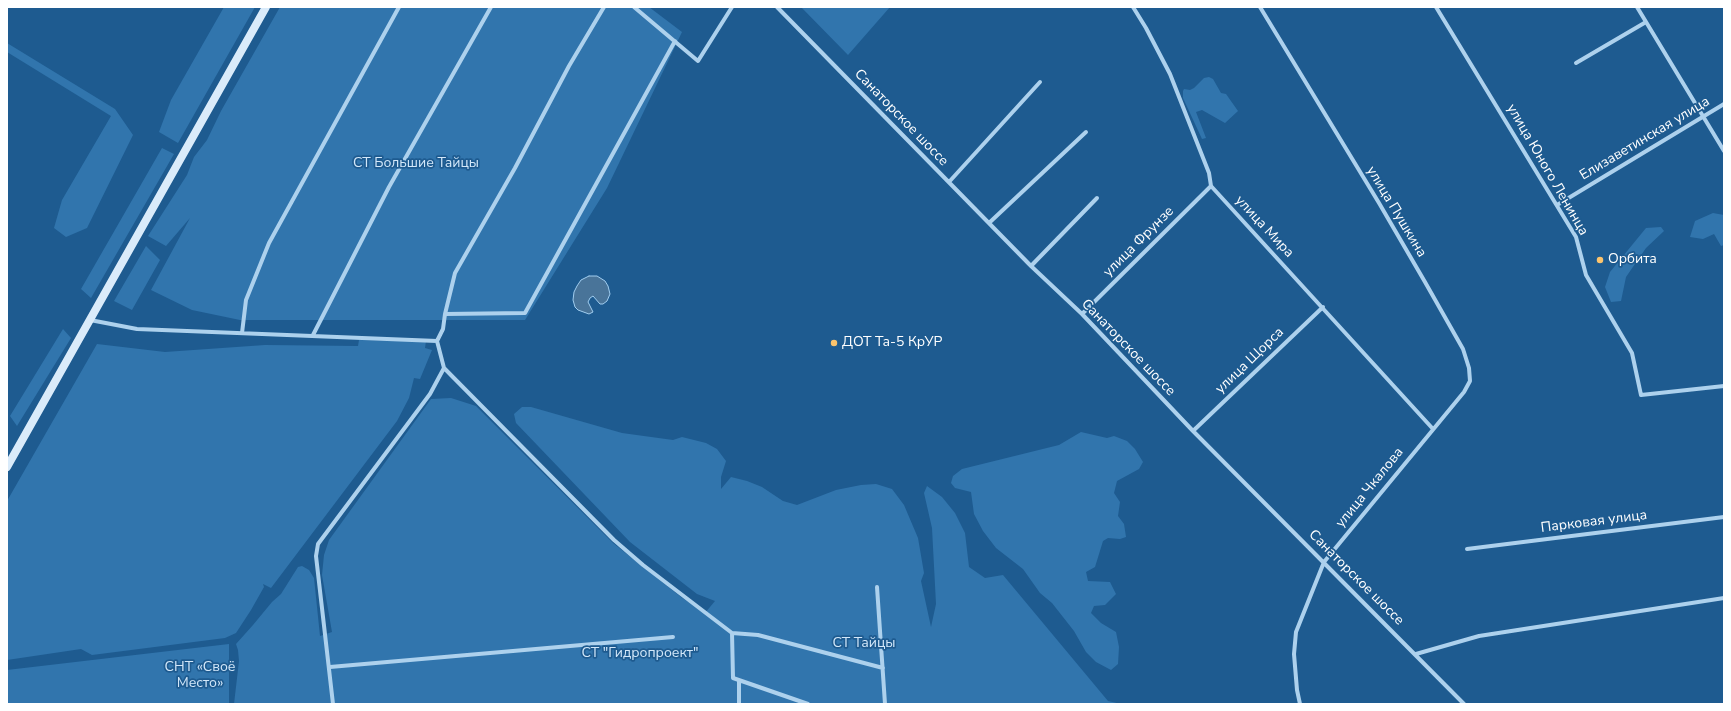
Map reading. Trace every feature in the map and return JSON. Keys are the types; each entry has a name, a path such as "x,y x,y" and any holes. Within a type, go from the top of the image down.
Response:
{"main road":[{"path":"7,467 266,7"}],"street":[{"path":"242,333 246,300 269,243 400,7"},
{"path":"313,335 389,187 491,7"},
{"path":"604,7 569,66 515,168 455,273 443,329 436,340 444,368 614,540 643,565 732,633 758,635 883,668"},
{"path":"634,7 698,61 732,7"},
{"name":"Санаторское шоссе","path":"777,7 1031,266 1082,314 1193,431 1464,704"},
{"name":"улица Мира","path":"1133,7 1146,28 1170,74 1209,173 1211,186 1433,429"},
{"name":"улица Пушкина","path":"1260,7 1379,203 1463,349 1469,368 1470,381 1464,392 1433,429"},
{"name":"улица Юного Ленинца","path":"1436,7 1576,237 1586,274 1632,353 1640,396 1724,386"},
{"path":"1637,7 1724,151"},
{"path":"1576,63 1646,22"},
{"path":"445,314 525,313 675,41"},
{"path":"949,182 1040,82"},
{"name":"Елизаветинская улица","path":"1557,205 1724,104"},
{"path":"989,223 1086,132"},
{"name":"улица Фрунзе","path":"1082,314 1211,186"},
{"path":"1031,266 1097,198"},
{"name":"улица Щорса","path":"1193,431 1323,307"},
{"path":"90,320 137,329 436,340"},
{"path":"333,704 330,667 316,556 318,544 430,394 444,368"},
{"name":"улица Чкалова","path":"1300,704 1297,690 1294,654 1296,632 1302,613 1324,562 1433,429"},
{"name":"Парковая улица","path":"1467,549 1724,517"},
{"path":"877,587 885,704"},
{"path":"1416,654 1479,636 1724,598"},
{"path":"732,633 732,678 808,704"},
{"path":"330,667 673,637"},
{"path":"739,680 739,704"}],"green space":[{"path":"224,7 255,7 178,143 159,132 171,100"},
{"name":"СТ Большие Тайцы","path":"280,7 649,7 682,32 607,188 525,320 240,320 192,310 151,290 190,218 166,246 148,236 187,175 194,157 207,140 221,111"},
{"path":"801,7 890,7 848,55"},
{"path":"7,43 115,109 133,135 87,228 66,237 54,228 62,200 111,116 7,52"},
{"path":"1209,77 1213,79 1221,93 1226,94 1238,111 1225,123 1202,110 1196,112 1206,138 1202,139 1183,98 1183,91 1184,89 1190,90 1194,88 1204,78"},
{"path":"162,148 174,154 91,298 81,289"},
{"path":"1713,213 1724,215 1724,245 1721,246 1714,234 1703,239 1690,237 1695,221"},
{"path":"1661,227 1664,231 1646,248 1626,277 1621,301 1611,302 1605,287 1610,272 1646,228"},
{"path":"146,246 160,260 132,310 114,301"},
{"path":"63,329 71,338 17,426 10,416"},
{"path":"359,340 426,341 425,348 432,350 420,379 414,378 409,398 397,421 271,588 263,584 264,587 236,633 225,638 92,655 81,649 7,660 7,501 97,344 165,352 265,345 358,346"},
{"path":"451,398 476,406 613,543 681,597 705,613 715,601 697,594 630,542 516,423 514,414 522,407 531,407 622,433 673,440 682,437 706,443 717,449 726,461 721,477 721,489 731,477 762,487 783,501 797,505 836,490 861,485 876,484 892,489 904,505 918,538 924,573 921,581 931,627 936,604 932,528 924,493 927,486 942,497 955,513 965,533 969,567 985,578 1003,575 1108,701 1121,704 234,704 239,661 236,644 272,602 281,594 298,567 302,566 309,570 314,578 320,636 332,632 322,575 324,555 329,540 431,399"},
{"path":"1081,432 1107,438 1114,436 1127,441 1135,449 1143,462 1139,469 1117,481 1114,493 1120,502 1118,516 1124,524 1126,537 1120,539 1108,538 1103,541 1095,567 1086,572 1088,581 1110,582 1116,594 1105,605 1094,606 1091,613 1101,623 1116,632 1119,647 1118,664 1111,670 1096,662 1086,652 1074,631 1052,603 1040,593 1023,569 996,548 983,531 974,514 971,492 955,488 951,483 953,476 962,469 1059,445"},
{"name":"СНТ «Своё Место»","path":"229,644 229,704 7,704 7,670"}],"shaded area":[{"path":"589,276 597,276 605,281 610,294 607,301 603,304 600,304 593,296 590,298 588,302 593,312 589,314 578,310 575,307 573,300 574,292 581,280"}],"place":[{"name":"Орбита","path":"1600,260"},
{"name":"ДОТ Та-5 КрУР","path":"834,343"}],"park label":[{"name":"СТ Тайцы","path":"864,644"},
{"name":"СТ \"Гидропроект\"","path":"640,654"}]}
